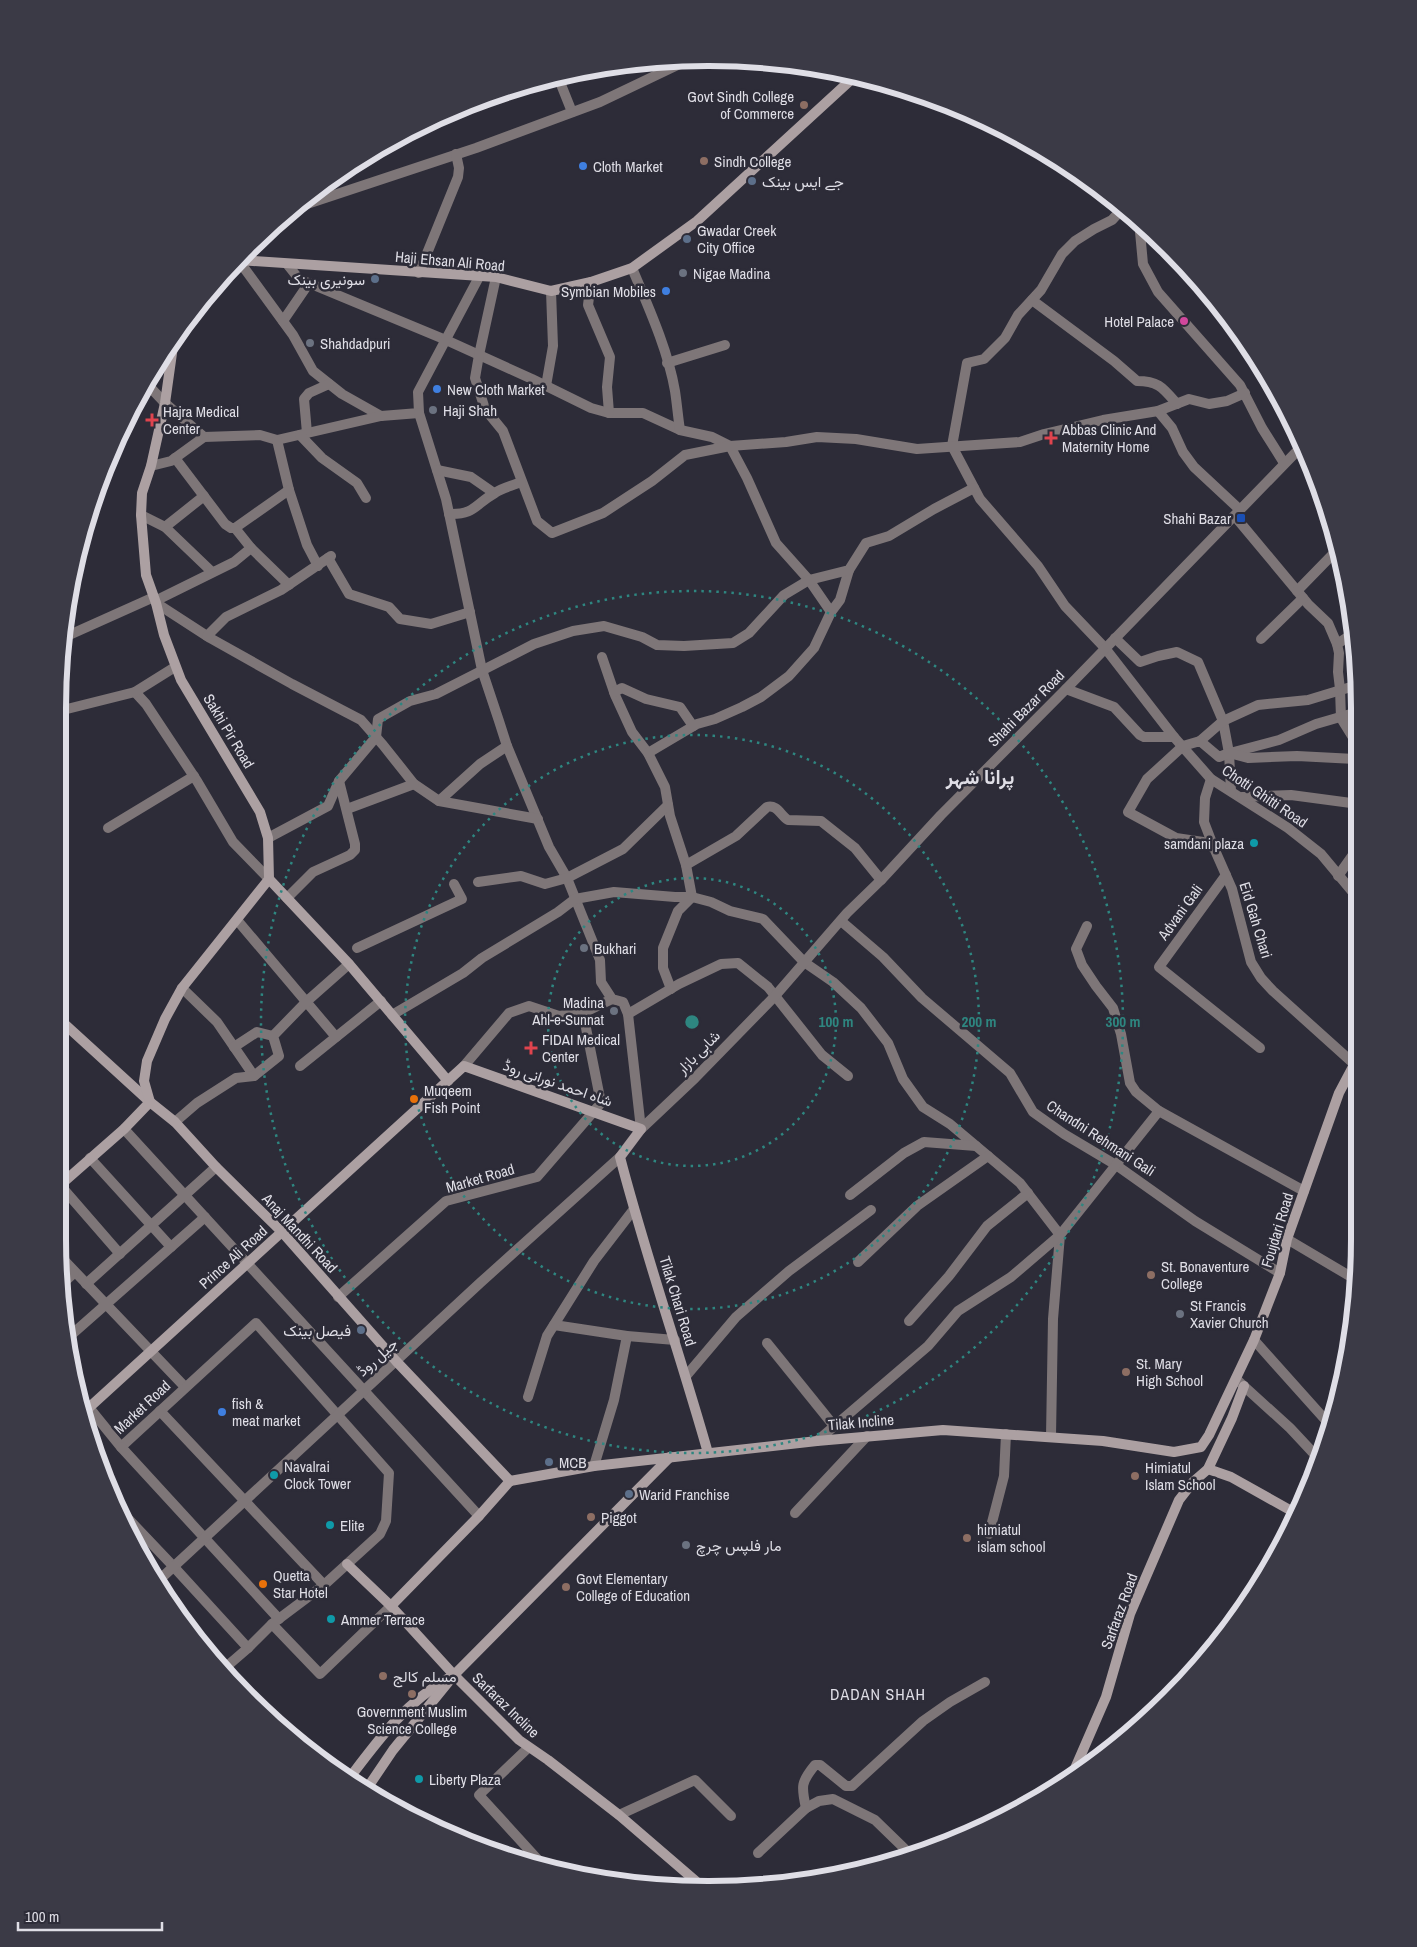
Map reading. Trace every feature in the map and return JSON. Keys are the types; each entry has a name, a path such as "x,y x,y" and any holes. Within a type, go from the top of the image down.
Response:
{"street":[{"path":"315,201 456,154 600,102 672,68"},
{"name":"Haji Ehsan Ali Road","path":"247,262 496,277 551,291 591,282 632,268 697,221 848,82"},
{"path":"561,84 572,112"},
{"path":"420,273 458,177 459,168 456,154"},
{"path":"952,446 967,363 984,358 1005,338 1018,315 1042,290 1062,254 1074,241 1112,220 1117,214"},
{"path":"1140,233 1143,264 1158,292 1183,318 1245,393 1262,428 1284,463"},
{"path":"287,264 300,279 446,340 591,408 609,412 643,413 680,430 712,437 730,446 747,478 776,543 809,580 830,612"},
{"path":"243,266 294,335 313,371 342,394 381,416"},
{"path":"632,268 667,363 675,390 680,430"},
{"path":"479,277 450,328 446,340 418,392 419,413 446,499 482,670 507,746 549,847 567,878 600,960 601,982 612,999"},
{"path":"496,277 475,378 485,408 502,431 537,521 552,533 603,513 652,481 685,455 730,446 786,442 816,437 856,439 917,449 1020,442 1044,434 1095,422 1158,411 1189,400 1209,404 1218,403 1245,393"},
{"path":"591,282 588,305 610,357 607,387 609,412"},
{"path":"283,322 309,283"},
{"path":"546,386 553,346 551,291"},
{"path":"1032,300 1114,361 1137,381 1152,381 1177,404"},
{"path":"667,363 725,345"},
{"name":"Sakhi Pir Road","path":"172,356 165,403 151,466 142,493 141,516 146,575 175,667 260,812 268,838 269,879"},
{"path":"329,384 309,393 304,399 303,434 322,458 358,484 366,498"},
{"path":"152,388 165,403 204,437"},
{"path":"1158,411 1172,428 1183,452 1194,467 1239,509 1238,520 1268,558 1328,623 1339,653 1338,672 1341,718 1351,734"},
{"path":"151,466 175,458 204,437 260,435 276,440 381,416 419,413"},
{"path":"276,440 289,490 307,545 318,566"},
{"name":"Chotti Ghitti Road","path":"952,446 980,500 1038,566 1065,606 1104,648 1174,737 1211,779 1288,828 1320,854 1351,890"},
{"name":"Shahi Bazar Road","path":"775,996 840,921 941,815 1297,451"},
{"path":"175,458 225,524 235,528 250,548 289,585"},
{"path":"437,470 471,477 494,493"},
{"path":"449,514 463,514 494,493 521,482"},
{"path":"648,753 693,726 742,707 761,697 788,676 814,648 830,612 840,600 849,570 866,543 889,536 974,488"},
{"path":"235,528 289,490"},
{"path":"165,526 204,496"},
{"path":"141,516 165,526 212,572"},
{"path":"71,634 155,600 234,562 250,548"},
{"path":"1261,639 1332,556"},
{"path":"207,636 226,617 289,585 329,557 350,594 389,607 400,619 431,624 470,612"},
{"path":"268,838 328,806 339,781 376,737 378,719 410,701 436,694 534,644 573,631 604,626 642,637 656,645 684,646 733,643 749,633 784,595 809,580 849,570"},
{"path":"155,600 207,636 361,720 414,784 439,801 538,819"},
{"path":"1115,638 1140,662 1177,652 1198,662 1223,721 1229,753 1231,791"},
{"path":"1337,644 1346,638"},
{"path":"602,657 614,692 632,732 648,753 665,787 668,805 686,865 692,896"},
{"path":"66,705 134,692 175,667"},
{"path":"1214,848 1203,842 1176,838 1128,812 1147,779 1183,746 1200,741 1223,721 1258,705 1308,700 1350,687"},
{"path":"614,692 622,688 646,698 680,708 693,726"},
{"path":"1066,689 1114,707 1144,737 1174,737"},
{"path":"134,692 146,704 194,776 233,842 349,964 448,1081"},
{"path":"1200,741 1219,757 1294,735 1316,724 1351,714"},
{"path":"439,801 480,764 507,746"},
{"path":"1229,753 1248,758 1297,756 1351,759"},
{"path":"108,828 194,776"},
{"name":"Eid Gah Chari","path":"1211,779 1205,798 1204,822 1232,889 1252,962 1261,978 1273,991 1351,1058"},
{"path":"287,898 313,872 350,855 355,850 339,781"},
{"path":"347,809 414,784"},
{"path":"1242,797 1291,795 1351,802"},
{"path":"478,882 521,876 545,884 567,878 623,849 668,805"},
{"path":"686,865 736,836 770,806 774,807 788,820 821,821 855,848 881,880"},
{"path":"1338,876 1351,858"},
{"name":"Advani Gali","path":"1226,875 1159,967 1260,1048"},
{"path":"66,1180 124,1129 150,1102 144,1081 146,1061 165,1019 182,988 269,879"},
{"path":"357,948 462,899 454,884"},
{"path":"392,1015 463,973 482,958 558,912 575,899 614,892 675,897 692,896 730,911 763,919 804,962 833,982 861,1008 888,1043 903,1079 923,1107 950,1124 1020,1183 1060,1235 1053,1319 1051,1436"},
{"path":"671,989 664,968 663,948 678,911 692,896"},
{"path":"237,920 336,1037"},
{"name":"Chandni Rehmani Gali","path":"840,921 883,957 922,998 1010,1073 1033,1112 1064,1134 1116,1165 1195,1221 1280,1273"},
{"path":"1087,926 1076,948 1082,965 1113,1008 1121,1034 1130,1082 1136,1092 1159,1111 1304,1191"},
{"path":"628,1014 679,984 721,964 738,963 768,987 822,1055 848,1076"},
{"path":"273,1036 306,1002 349,964"},
{"path":"182,988 217,1022 254,1076"},
{"name":"شاہی بازار","path":"641,1129 695,1078 775,996"},
{"path":"464,1066 509,1013 529,1006 559,1016 583,1013 612,999 623,1002 628,1014 641,1129 620,1157"},
{"path":"300,1066 380,1001"},
{"name":"Market Road","path":"338,1297 446,1201 537,1178 601,1103 583,1013"},
{"name":"Anaj Mandhi Road","path":"66,1025 150,1102 175,1122 216,1167 282,1232 396,1361 510,1481"},
{"path":"234,1047 257,1032 273,1036"},
{"path":"175,1122 198,1103 236,1078 254,1076 279,1056 273,1036"},
{"name":"شاہ احمد نورانی روڈ","path":"464,1066 641,1129"},
{"name":"Prince Ali Road","path":"89,1408 464,1066"},
{"name":"Foujdari Road","path":"1209,1435 1240,1382 1280,1273 1287,1240 1304,1191 1339,1093 1351,1069"},
{"path":"817,1441 928,1346 958,1311 1011,1277 1060,1235 1159,1111"},
{"path":"124,1129 479,1516"},
{"path":"850,1195 904,1153 924,1142 976,1146"},
{"path":"858,1262 917,1206 988,1156"},
{"name":"Tilak Chari Road","path":"620,1157 708,1453"},
{"name":"جیل روڈ","path":"162,1577 620,1157"},
{"path":"90,1158 171,1247"},
{"path":"86,1284 216,1167"},
{"path":"909,1321 949,1276 987,1226 1028,1193"},
{"path":"66,1194 120,1254"},
{"path":"528,1397 547,1336 594,1261 634,1209"},
{"path":"686,1376 736,1317 789,1271 871,1210"},
{"path":"74,1333 205,1217"},
{"path":"1287,1240 1349,1277"},
{"path":"67,1265 185,1387"},
{"path":"68,1279 74,1273"},
{"name":"Market Road","path":"91,1417 121,1447 256,1324 338,1414"},
{"path":"554,1325 627,1336 675,1340"},
{"path":"594,1466 614,1400 627,1336"},
{"path":"1254,1340 1325,1419"},
{"path":"767,1343 834,1426"},
{"path":"1240,1382 1290,1428 1314,1453"},
{"path":"1240,1382 1232,1418 1208,1469 1231,1477 1291,1510"},
{"path":"160,1411 324,1585"},
{"path":"229,1665 276,1621 324,1585 380,1534 386,1521 389,1473 338,1414"},
{"name":"Tilak Incline","path":"510,1481 594,1466 817,1441 943,1430 1051,1436 1103,1441 1174,1452 1200,1447 1209,1435"},
{"path":"989,1534 1004,1476 1006,1434"},
{"path":"795,1513 867,1436"},
{"path":"121,1447 204,1537 320,1674 391,1606 479,1516 510,1481"},
{"path":"370,1784 393,1750 454,1675 670,1458"},
{"name":"Sarfaraz Road","path":"1077,1764 1106,1697 1130,1614 1180,1500 1193,1482 1208,1469"},
{"path":"132,1523 248,1648"},
{"path":"143,1543 147,1539"},
{"name":"Sarfaraz Incline","path":"347,1564 391,1606 454,1675 528,1748 548,1760 619,1816 695,1880"},
{"path":"353,1774 385,1731 429,1689 454,1675"},
{"path":"806,1808 802,1793 804,1778 815,1765 820,1764 846,1786 852,1786 923,1721 950,1702 985,1682"},
{"path":"528,1748 479,1795 534,1857"},
{"path":"619,1816 695,1780 732,1816"},
{"path":"758,1853 806,1808 819,1801 833,1799 876,1820 906,1850"}],"place":[{"name":"Govt Sindh College of Commerce","path":"804,105"},
{"name":"Sindh College","path":"704,161"},
{"name":"Cloth Market","path":"583,166"},
{"name":"جے ایس بینک","path":"752,181"},
{"name":"Gwadar Creek City Office","path":"687,239"},
{"name":"Nigae Madina","path":"683,273"},
{"name":"سونیری بینک","path":"375,279"},
{"name":"Symbian Mobiles","path":"666,291"},
{"name":"Hotel Palace","path":"1184,321"},
{"name":"Shahdadpuri","path":"310,343"},
{"name":"New Cloth Market","path":"437,389"},
{"name":"Haji Shah","path":"433,410"},
{"name":"Hajra Medical Center","path":"152,420"},
{"name":"Abbas Clinic And Maternity Home","path":"1051,438"},
{"name":"Shahi Bazar","path":"1241,518"},
{"name":"samdani plaza","path":"1254,843"},
{"name":"Bukhari","path":"584,948"},
{"name":"Madina Ahl-e-Sunnat","path":"614,1011"},
{"name":"FIDAI Medical Center","path":"531,1048"},
{"name":"Muqeem Fish Point","path":"414,1099"},
{"name":"St. Bonaventure College","path":"1151,1275"},
{"name":"St Francis Xavier Church","path":"1180,1314"},
{"name":"فیصل بینک","path":"361,1330"},
{"name":"St. Mary High School","path":"1126,1372"},
{"name":"fish & meat market","path":"222,1412"},
{"name":"MCB","path":"549,1462"},
{"name":"Navalrai Clock Tower","path":"274,1475"},
{"name":"Himiatul Islam School","path":"1135,1476"},
{"name":"Warid Franchise","path":"629,1494"},
{"name":"Piggot","path":"591,1517"},
{"name":"Elite","path":"330,1525"},
{"name":"himiatul islam school","path":"967,1538"},
{"name":"مار فلپس چرچ","path":"686,1545"},
{"name":"Quetta Star Hotel","path":"263,1584"},
{"name":"Govt Elementary College of Education","path":"566,1587"},
{"name":"Ammer Terrace","path":"331,1619"},
{"name":"مسلم کالج","path":"383,1676"},
{"name":"Government Muslim Science College","path":"412,1694"},
{"name":"Liberty Plaza","path":"419,1779"}],"district":[{"name":"پرانا شہر","path":"980,776"},
{"name":"DADAN SHAH","path":"878,1694"}]}
